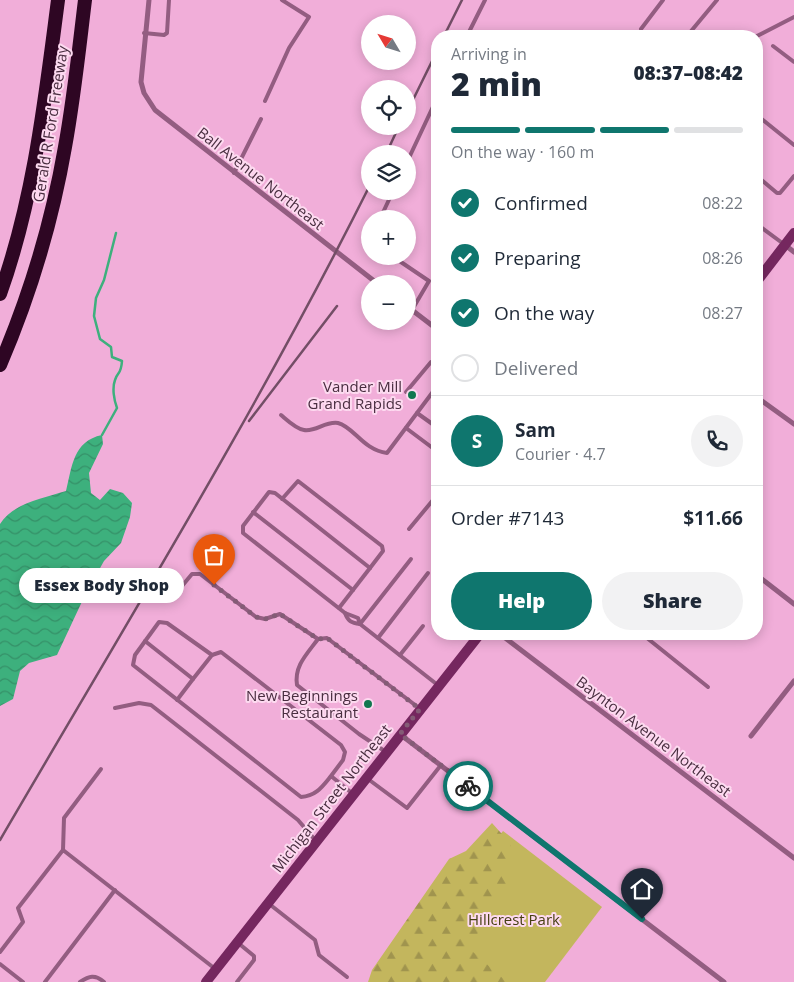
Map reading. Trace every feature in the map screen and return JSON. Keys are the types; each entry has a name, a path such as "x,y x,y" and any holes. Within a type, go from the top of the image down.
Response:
{"highway":[{"name":"Gerald R Ford Freeway","path":"0,294 22,223 35,166 58,0"},
{"name":"Gerald R Ford Freeway","path":"0,365 35,273 56,194 66,146 85,0"}],"main road":[{"path":"763,274 794,233"},
{"name":"Michigan Street Northeast","path":"206,982 475,640"}],"street":[{"path":"144,33 149,0"},
{"name":"Ball Avenue Northeast","path":"144,33 141,82 144,93 155,110 366,275"},
{"path":"785,245 794,252"},
{"path":"416,313 431,324"},
{"path":"763,402 794,424"},
{"path":"763,580 794,604"},
{"name":"Baynton Avenue Northeast","path":"508,640 794,858"},
{"path":"751,736 794,681"},
{"path":"400,734 724,982"}],"lane":[{"path":"144,33 164,35 167,33 170,0"},
{"path":"265,101 289,48 309,16 282,0"},
{"path":"469,30 484,0"},
{"path":"641,29 663,0"},
{"path":"692,30 716,0"},
{"path":"763,33 794,17"},
{"path":"773,46 794,62"},
{"path":"415,145 431,111"},
{"path":"234,173 261,119"},
{"path":"763,120 794,144"},
{"path":"763,182 777,193 780,193 794,176"},
{"path":"763,229 785,245"},
{"path":"405,265 429,281 416,299"},
{"path":"406,392 431,362"},
{"path":"281,415 302,430 310,430 330,423 340,423 375,452 387,453 431,394"},
{"path":"417,413 431,423"},
{"path":"406,428 431,447"},
{"path":"282,500 298,482 382,546 383,550 339,608"},
{"path":"360,624 358,618 339,608 243,533 243,526 269,492 275,493 370,568"},
{"path":"409,529 431,502"},
{"path":"253,512 353,590"},
{"path":"360,624 410,558"},
{"path":"378,638 428,573"},
{"path":"177,592 192,574 200,574 256,617 265,619 280,614 318,639 327,638 420,709"},
{"path":"345,612 347,619 352,623 360,624 439,686"},
{"path":"177,700 212,655 221,652 341,744 345,752 343,760 321,789 311,796 301,797 177,700 133,665 135,655 159,622 167,623 212,655"},
{"path":"400,655 423,626"},
{"path":"318,639 298,666 295,676 297,686 359,734 386,752"},
{"path":"649,640 708,688"},
{"path":"145,641 193,679"},
{"path":"115,708 139,703 151,705 298,820 316,841"},
{"path":"366,777 407,808 441,765"},
{"path":"0,952 23,922 18,908 63,850 64,818 100,769"},
{"path":"331,776 353,794"},
{"path":"63,850 216,969"},
{"path":"45,982 115,890"},
{"path":"268,903 315,940 319,955 347,977"},
{"path":"237,982 254,960 254,956 238,942"},
{"path":"0,964 23,982"},
{"path":"80,982 89,976 96,977 104,982"}],"green space":[{"path":"492,823 511,844 508,882 487,922 474,938 472,951 507,982 368,982 372,970 449,859 466,851"},
{"name":"Hillcrest Park","path":"503,831 602,907 545,982 381,982"}],"water":[{"path":"102,435 103,444 89,473 91,493 100,500 110,489 123,493 132,503 130,517 121,543 104,561 86,593 57,655 29,663 20,671 13,699 0,706 0,524 21,506 66,491 72,464 79,449 92,438"}],"waterway":[{"path":"102,435 117,408 114,398 114,383 121,369 122,361 112,357 111,347 100,339 94,316 96,298 104,280 116,233"}],"railway":[{"path":"447,30 462,0"},
{"path":"416,94 431,63"},
{"path":"390,145 395,135"},
{"path":"0,840 237,434 362,200"},
{"path":"249,421 337,306"}],"way so far":[{"path":"214,585 256,617 265,619 280,614 318,639 327,638 420,709 400,734 468,786"}],"place":[{"name":"Vander Mill Grand Rapids","path":"412,395"},
{"name":"Essex Body Shop","path":"214,585"},
{"name":"New Beginnings Restaurant","path":"368,704"}],"route":[{"path":"468,786 642,919"}]}
